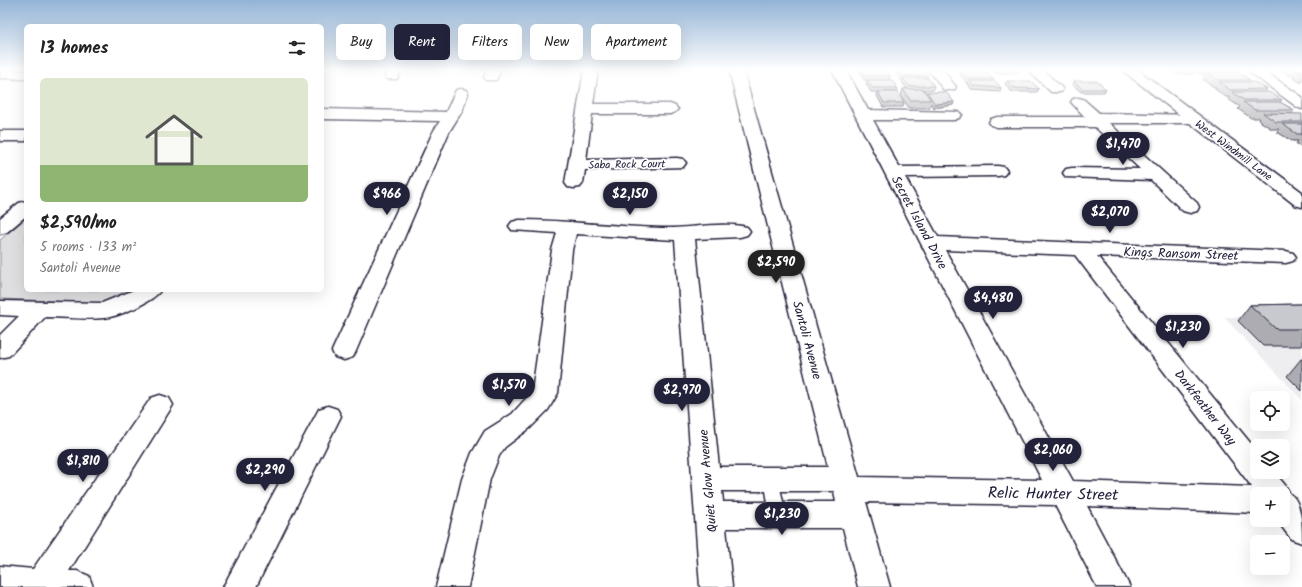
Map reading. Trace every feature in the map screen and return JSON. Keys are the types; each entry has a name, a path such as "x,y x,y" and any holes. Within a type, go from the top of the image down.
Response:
{"street":[{"path":"344,351 441,132 460,97"},
{"path":"574,183 587,97"},
{"name":"Santoli Avenue","path":"743,97 874,587"},
{"name":"Secret Island Drive","path":"854,97 1114,587"},
{"name":"West Windmill Lane","path":"1165,97 1302,201"},
{"path":"1293,97 1302,104"},
{"path":"1078,102 1190,207"},
{"path":"585,109 670,108"},
{"path":"324,114 450,117"},
{"path":"863,115 954,114"},
{"path":"997,122 1192,118"},
{"path":"0,136 24,136"},
{"name":"Saba Rock Court","path":"577,164 677,163"},
{"path":"893,172 998,171"},
{"path":"1072,173 1115,176 1155,175"},
{"path":"0,228 24,209"},
{"path":"520,226 570,227 664,234 684,232 740,231"},
{"path":"452,587 476,479 486,453 495,439 521,422 539,403 544,392 562,250 565,235 570,227"},
{"name":"Quiet Glow Avenue","path":"684,232 716,587"},
{"name":"Kings Ransom Street","path":"932,243 1286,257"},
{"name":"Darkfeather Way","path":"1081,249 1250,463"},
{"path":"0,308 104,311 144,294"},
{"path":"0,350 39,309"},
{"path":"41,585 160,405"},
{"path":"239,587 328,416"},
{"name":"Relic Hunter Street","path":"707,478 771,478 850,495 1065,493 1250,500"},
{"name":"Darkfeather Way","path":"1263,479 1269,487"},
{"name":"Relic Hunter Street","path":"710,515 778,515 850,495"},
{"path":"1290,513 1302,528"},
{"path":"0,582 77,587"}],"lane":[{"path":"771,478 778,515"}],"shaded area":[{"path":"24,220 24,292 129,292 121,298 105,303 0,299 0,240"},
{"path":"1224,317 1302,317 1302,400"}],"building":[{"path":"881,97 901,97 904,103 884,103"},
{"path":"908,97 929,97 931,100 910,100"},
{"path":"931,97 950,97 954,102 935,104"},
{"path":"1240,97 1278,97 1282,100 1244,100"},
{"path":"1243,102 1280,102 1294,110 1255,110"},
{"path":"1263,113 1302,114 1302,122 1276,122"},
{"path":"1282,124 1302,124 1302,134 1297,134"},
{"path":"1302,304 1302,329 1276,329 1250,305"}]}
